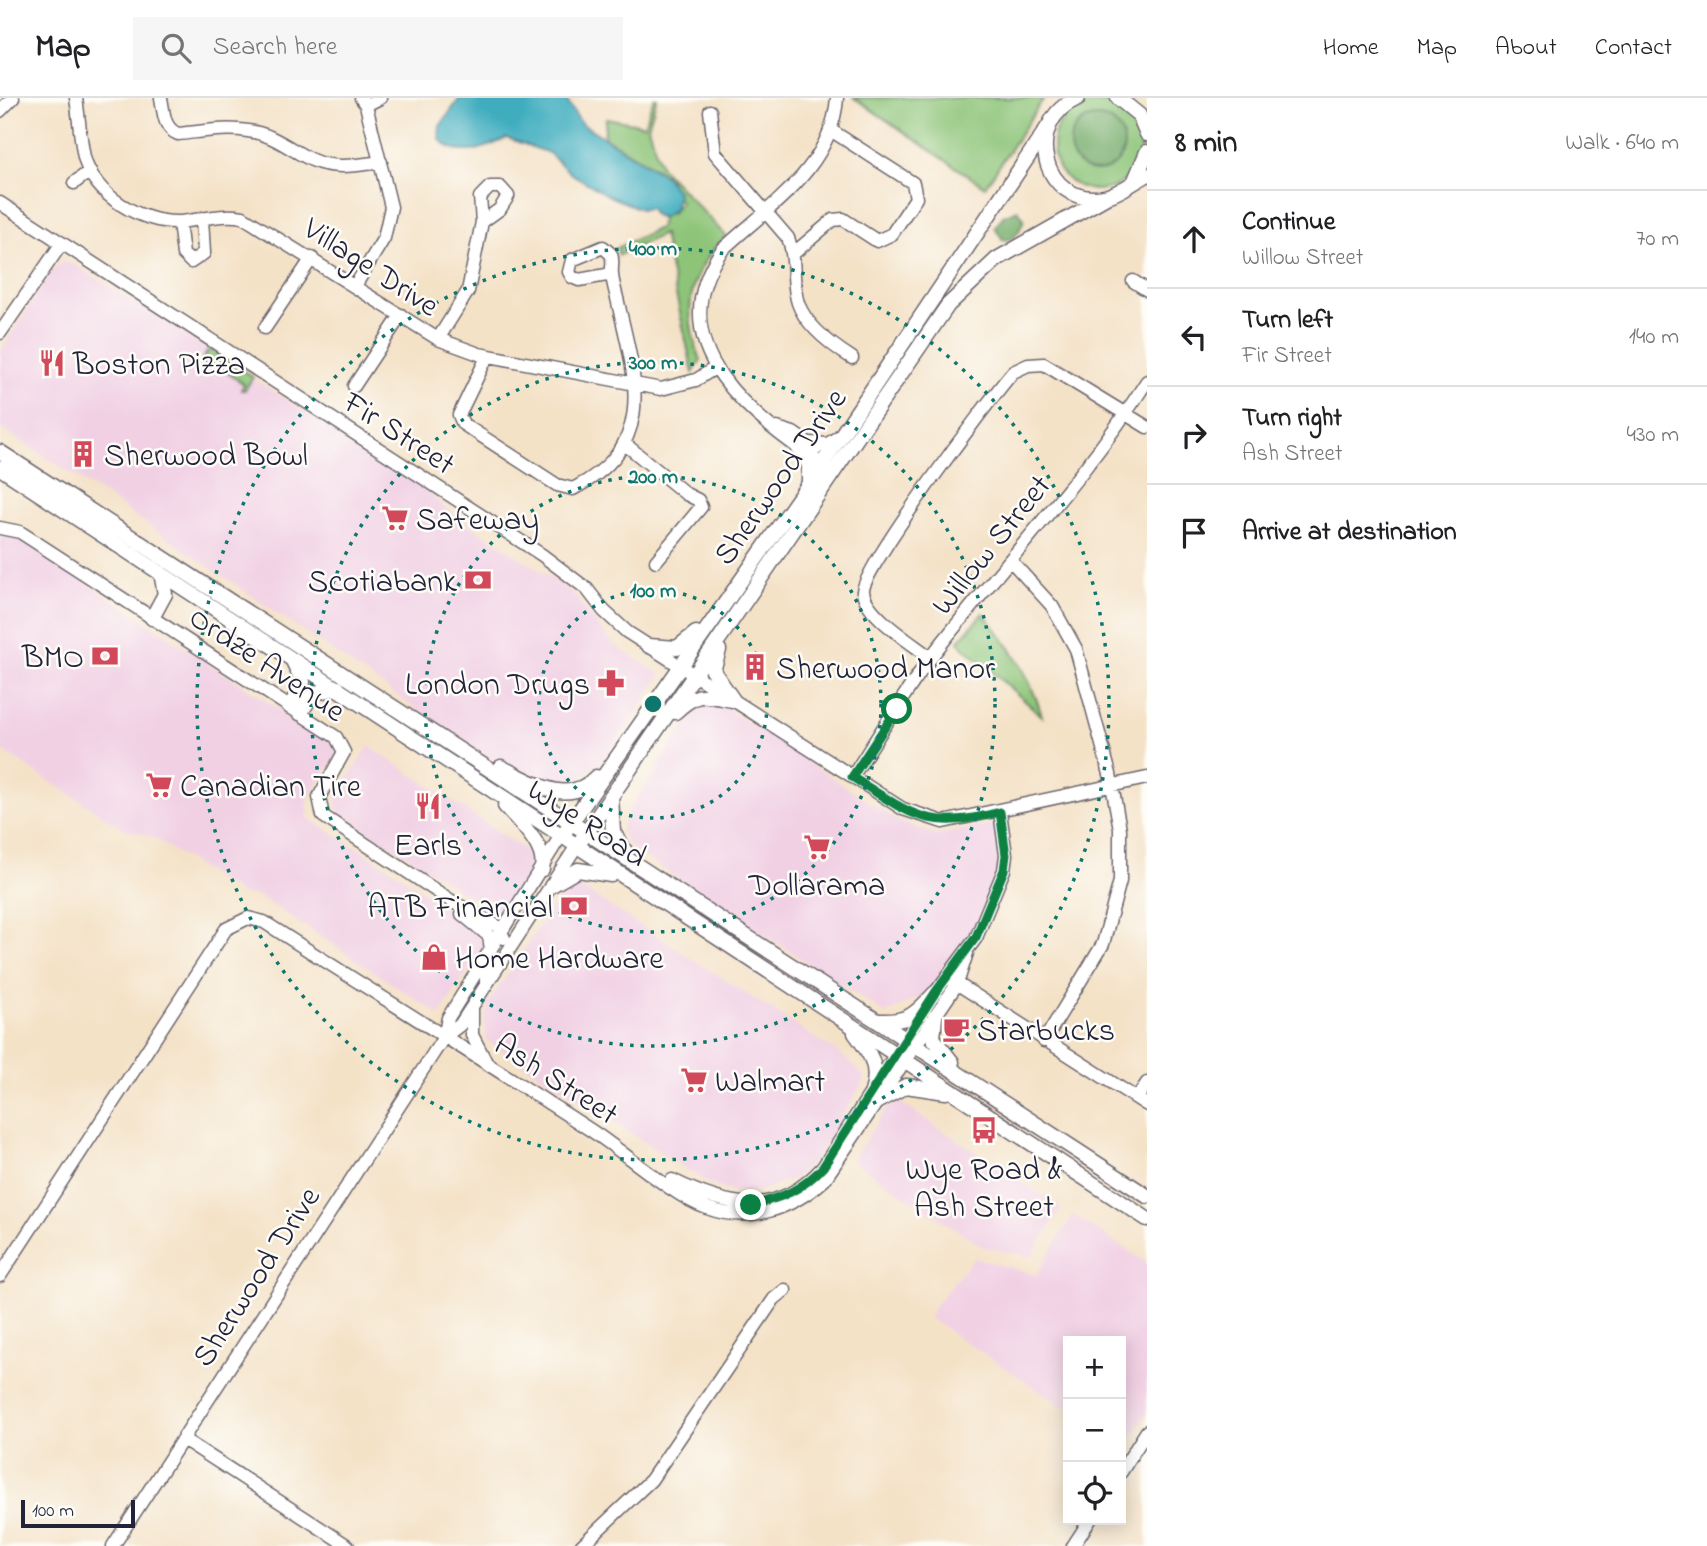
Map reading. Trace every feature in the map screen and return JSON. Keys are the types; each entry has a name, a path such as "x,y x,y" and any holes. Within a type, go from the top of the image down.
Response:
{"main road":[{"path":"1077,98 1058,111 1044,151 1054,178 1082,196 1108,196"},
{"path":"1122,99 1146,127"},
{"name":"Sherwood Drive","path":"561,837 808,485 831,464 841,436 1058,111"},
{"path":"1141,178 1147,152"},
{"name":"Sherwood Drive","path":"576,847 731,622 831,464 935,321 958,294 1010,251 1141,178"},
{"path":"808,485 808,464 804,446 828,444 841,436"},
{"name":"Wye Road","path":"0,452 875,1020 956,1094 1147,1219"},
{"name":"Wye Road","path":"0,468 847,1024 976,1085 1147,1196"},
{"path":"152,618 165,594 161,573"},
{"path":"649,646 668,649 680,647 730,596"},
{"path":"731,622 713,671 733,700"},
{"path":"291,657 303,682 295,710"},
{"path":"295,710 314,693 338,688"},
{"path":"657,730 693,696 706,694 733,700"},
{"path":"437,735 540,787 567,792 588,786 638,729"},
{"path":"492,792 532,838 543,861 542,869"},
{"path":"611,796 613,832 633,861"},
{"path":"552,885 573,871 586,869 629,882"},
{"path":"796,991 807,991 905,1050"},
{"path":"875,1020 902,1021 935,993"},
{"path":"935,1017 932,1034 936,1043 976,1085"},
{"path":"847,1024 874,1062 877,1077 875,1097 906,1086 956,1094"}],"street":[{"path":"0,111 13,98"},
{"name":"Village Drive","path":"76,98 84,158 90,171 126,208 156,220 179,222 231,215 243,217 438,339 487,357 632,386 661,389 696,380 715,368"},
{"path":"162,98 165,122 171,132 249,131 282,141 311,160 325,164 339,167 381,162"},
{"path":"355,286 390,222 391,207 364,102 380,98"},
{"path":"831,464 774,426 743,401 715,368 704,345 700,301 705,282 722,250 810,169 832,131 837,98"},
{"path":"710,111 715,153 781,227 794,253 799,305 817,330 852,358"},
{"path":"794,253 833,220 843,219 877,241 892,234 916,198 913,183 832,131"},
{"path":"74,183 90,171"},
{"name":"Fir Street","path":"0,203 542,555 572,576 617,624 649,646 852,777 924,818 943,822 1000,812 1147,778"},
{"path":"179,222 183,254 191,262 204,253 202,218"},
{"path":"438,339 468,291 482,222"},
{"path":"0,333 62,243"},
{"path":"265,328 312,258"},
{"path":"487,357 459,415 463,424 557,485 573,489 591,480 609,466 625,444 637,407 632,386 632,362 612,274"},
{"path":"1133,281 1147,290"},
{"path":"355,386 401,315"},
{"path":"931,658 870,609 863,590 867,576 894,534 1013,372 1028,365 1044,364 1147,427"},
{"name":"Willow Street","path":"852,777 931,658 1012,562 1126,414 1147,381"},
{"path":"625,444 686,494 698,500 701,508 656,561"},
{"name":"Ordze Avenue","path":"0,528 20,532 337,737 344,748 340,763 319,797 323,816 453,902"},
{"path":"1012,562 1052,606 1076,649 1113,786 1121,855 1114,909 1094,962 1044,1041"},
{"name":"Ash Street","path":"905,1050 935,1017 993,902 1006,855 1000,812"},
{"name":"Sherwood Drive","path":"444,1037 448,1018 561,837"},
{"name":"Sherwood Drive","path":"113,1546 444,1037 460,1025 576,847"},
{"path":"453,902 497,926 502,934 504,940 486,972 486,985"},
{"path":"453,902 460,912 489,936 492,950"},
{"name":"Ash Street","path":"0,1276 226,929 248,918 264,922 641,1164 688,1198 708,1208 738,1214 780,1209 796,1203 824,1180 905,1050 935,993 952,981"},
{"path":"952,981 1142,1102 1147,1083"},
{"path":"473,1006 472,1035 489,1066"},
{"path":"581,1546 651,1480 774,1299 785,1290"},
{"path":"1126,1464 1147,1431"},
{"path":"183,1438 348,1546"},
{"path":"1073,1546 1087,1525"}],"shaded area":[{"path":"63,261 75,265 427,489 448,511 570,590 614,645 661,675 606,759 574,781 536,781 497,764 103,494 0,428 0,352 53,269"},
{"path":"8,536 19,539 334,745 337,756 308,798 308,818 396,872 487,936 487,941 440,1015 259,896 240,894 153,837 122,828 0,749 0,538"},
{"path":"707,703 720,704 896,820 937,835 992,824 998,829 999,871 986,908 931,991 886,1014 629,847 620,831 627,814 696,709"},
{"path":"369,746 530,853 533,864 504,915 500,916 337,811 336,796"},
{"path":"577,885 842,1055 863,1075 864,1082 828,1139 811,1163 796,1177 757,1192 732,1192 708,1183 487,1041 484,1023 489,1001 566,887"},
{"path":"899,1102 1061,1208 1031,1257 983,1247 852,1161 887,1107"},
{"path":"1073,1215 1147,1263 1147,1413 1126,1444 1126,1336 1063,1336 1063,1406 929,1318 934,1306 974,1258 1036,1275"}],"green space":[{"path":"654,98 657,98 648,127 661,167 726,236 713,249 704,264 692,294 691,326 701,360 693,373 663,234 619,255 617,248 659,228 662,218 658,217 672,213 680,202 668,176 604,137 606,118 644,125"},
{"path":"854,98 1044,98 985,187"},
{"path":"1097,102 1122,109 1134,121 1141,146 1134,171 1122,183 1097,190 1072,183 1060,171 1053,146 1060,121 1072,109"},
{"path":"1102,117 1112,121 1120,129 1124,144 1120,159 1112,167 1092,171 1082,167 1074,159 1070,139 1074,129 1082,121"},
{"path":"1018,210 1024,219 1019,230 1012,238 1003,240 995,227 1003,216"},
{"path":"209,349 253,377 245,390 241,390 244,384 208,360 204,366 200,363"},
{"path":"983,613 1018,661 1032,687 1042,716 958,642"}],"water":[{"path":"460,98 565,98 581,123 665,176 678,193 674,209 662,218 653,214 651,209 641,209 611,197 570,173 549,153 507,138 471,151 446,145 439,138 440,126"}],"place":[{"name":"Boston Pizza","path":"52,363"},
{"name":"Sherwood Bowl","path":"83,454"},
{"name":"Safeway","path":"395,518"},
{"name":"Scotiabank","path":"478,580"},
{"name":"BMO","path":"105,656"},
{"name":"Sherwood Manor","path":"755,667"},
{"name":"London Drugs","path":"611,683"},
{"name":"Canadian Tire","path":"159,785"},
{"name":"Earls","path":"428,806"},
{"name":"Dollarama","path":"817,847"},
{"name":"ATB Financial","path":"574,906"},
{"name":"Home Hardware","path":"434,957"},
{"name":"Starbucks","path":"956,1029"},
{"name":"Walmart","path":"694,1080"},
{"name":"Wye Road & Ash Street","path":"984,1130"}],"route":[{"path":"751,1205 798,1190 823,1167 935,993 967,953 1000,886 1006,855 1000,812 943,822 924,818 903,809 852,777 897,709"}]}
